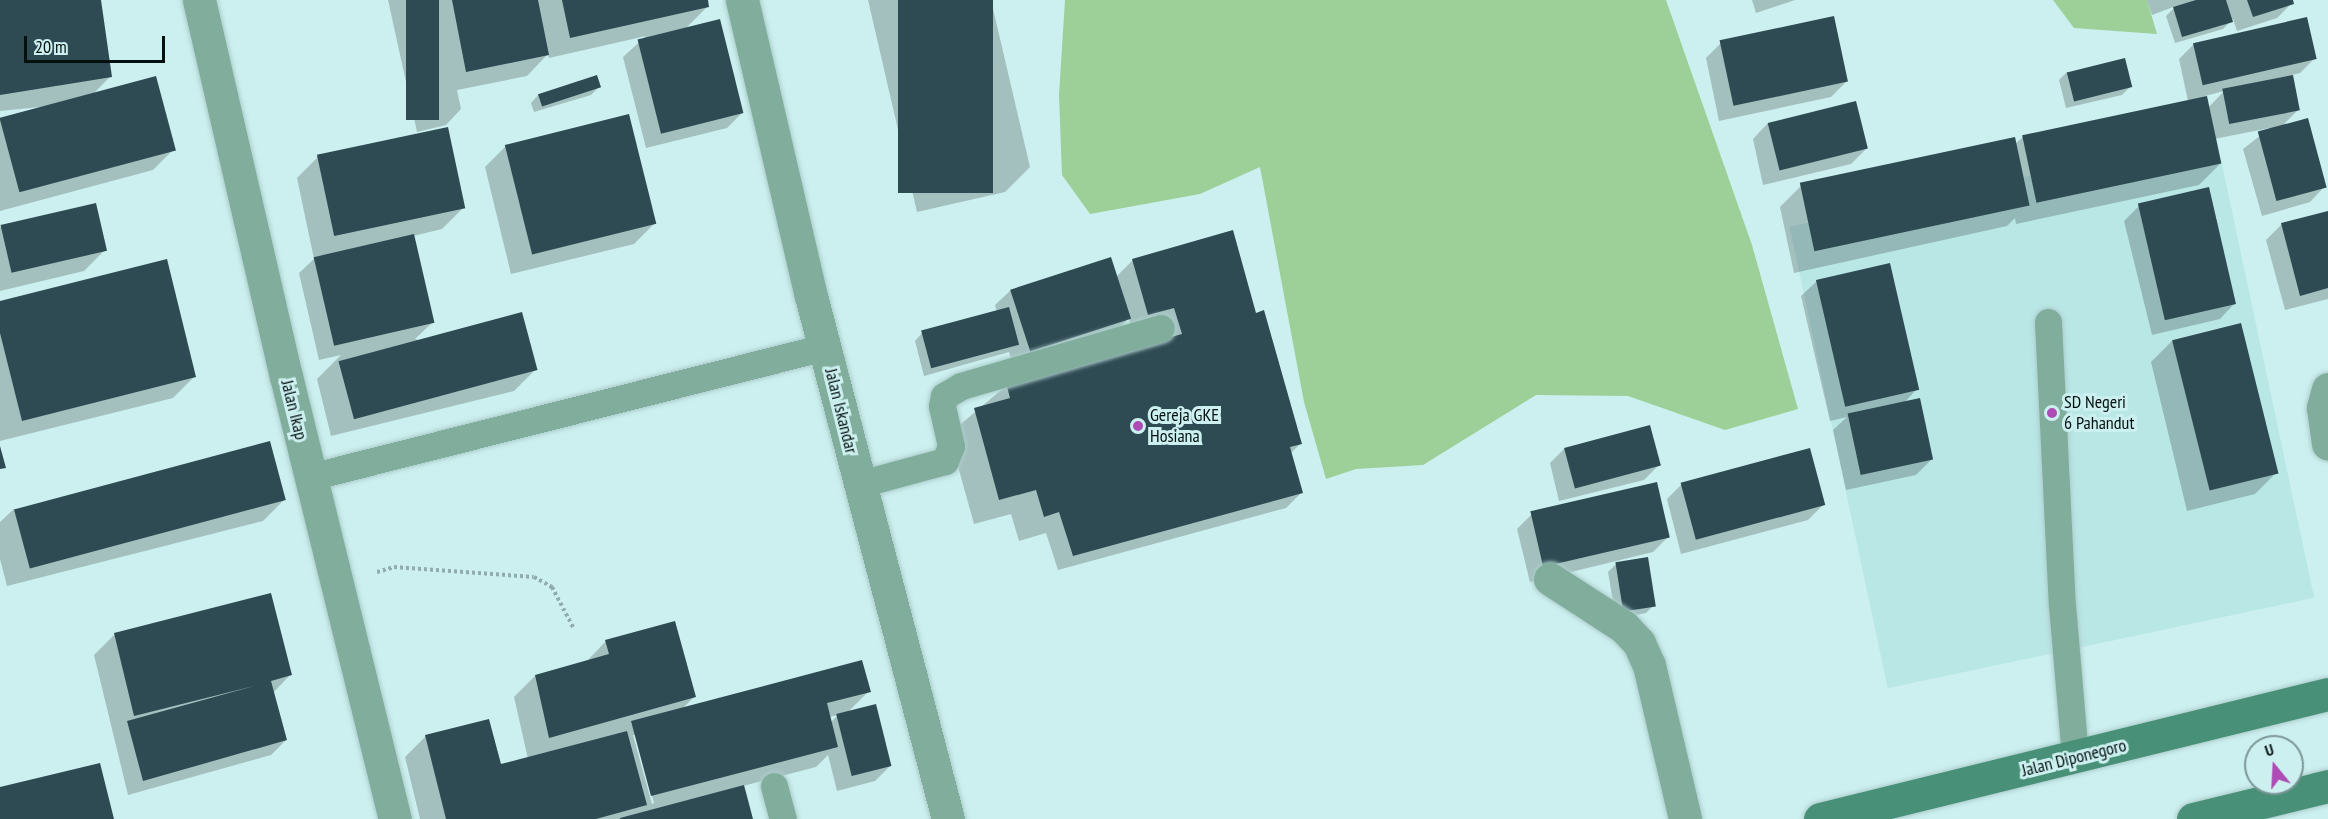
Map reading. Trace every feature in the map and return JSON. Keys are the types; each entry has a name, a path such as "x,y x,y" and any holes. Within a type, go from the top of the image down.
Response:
{"main road":[{"name":"Jalan Diponegoro","path":"1820,819 2328,694"},
{"path":"2211,817 2328,786"}],"street":[{"name":"Jalan Ikap","path":"199,0 310,477 395,819"},
{"name":"Jalan Iskandar","path":"742,0 825,347 948,819"},
{"path":"2328,389 2323,408 2328,444"},
{"path":"1550,579 1624,627 1639,643 1649,665 1685,819"}],"lane":[{"path":"2048,322 2062,604 2075,758"},
{"path":"860,484 945,461 951,446 942,406 944,396 953,390 1161,328"},
{"path":"310,477 825,347"},
{"path":"774,786 783,819"}],"path":[{"path":"336,583 394,567 534,577 552,587 574,629"}],"shaded area":[{"name":"SD Negeri 6 Pahandut","path":"2216,136 2314,598 1888,688 1790,227"}],"green space":[{"path":"1065,0 1666,0 1752,245 1798,409 1725,430 1628,396 1536,395 1423,465 1356,469 1326,479 1304,402 1260,167 1200,194 1090,214 1062,175 1059,95"},
{"path":"2053,0 2147,0 2157,34 2074,28"}],"building":[{"path":"0,0 101,0 112,77 0,95"},
{"path":"406,0 439,0 439,120 406,120"},
{"path":"452,0 538,0 549,55 466,72"},
{"path":"562,0 708,0 709,7 570,38"},
{"path":"898,0 993,0 993,193 898,193"},
{"path":"2196,0 2226,0 2233,22 2182,37 2173,7"},
{"path":"2247,0 2293,0 2294,4 2253,17"},
{"path":"1834,16 1848,82 1733,106 1720,40"},
{"path":"2307,17 2317,59 2203,85 2193,43"},
{"path":"720,19 743,113 661,134 638,40"},
{"path":"2125,58 2132,87 2074,102 2067,73"},
{"path":"597,75 601,87 542,107 538,94"},
{"path":"2293,75 2300,110 2229,124 2222,89"},
{"path":"156,76 176,150 19,192 0,118"},
{"path":"2207,96 2221,163 2036,203 2022,135"},
{"path":"1856,101 1868,149 1780,171 1768,123"},
{"path":"629,114 656,224 532,255 505,145"},
{"path":"2308,118 2327,188 2276,201 2258,131"},
{"path":"448,127 465,208 334,236 317,155"},
{"path":"2015,137 2030,205 1814,251 1800,183"},
{"path":"2209,187 2236,304 2165,320 2138,203"},
{"path":"96,203 107,251 12,273 1,225"},
{"path":"2328,211 2328,288 2300,296 2281,223"},
{"name":"Gereja GKE Hosiana","path":"1233,230 1256,313 1264,310 1302,444 1290,447 1303,493 1073,556 1059,512 1044,517 1036,490 999,500 974,408 1010,398 1006,383 1182,334 1174,308 1148,315 1132,259"},
{"path":"414,234 434,323 334,346 314,257"},
{"path":"1111,257 1131,319 1030,352 1010,290"},
{"path":"167,259 196,377 22,421 0,333 0,301"},
{"path":"1890,263 1919,390 1845,407 1816,280"},
{"path":"1009,307 1019,345 931,368 921,331"},
{"path":"522,312 538,370 354,419 338,361"},
{"path":"2241,323 2278,473 2210,491 2172,340"},
{"path":"1920,398 1933,460 1861,475 1848,413"},
{"path":"1650,425 1661,466 1575,489 1564,448"},
{"path":"270,441 286,500 30,569 14,510"},
{"path":"0,446 6,468 0,469"},
{"path":"1810,448 1825,505 1696,540 1681,483"},
{"path":"1657,482 1670,538 1543,567 1530,511"},
{"path":"1648,557 1656,606 1623,612 1615,562"},
{"path":"271,593 292,675 271,681 287,740 143,781 127,721 258,685 134,716 114,633"},
{"path":"675,621 696,697 549,738 535,675 609,654 605,640"},
{"path":"862,660 871,692 827,703 838,747 651,796 631,721"},
{"path":"876,704 891,766 852,776 836,714"},
{"path":"489,719 501,764 627,731 647,805 596,819 446,819 425,735"},
{"path":"100,763 114,819 0,819 0,787"},
{"path":"744,785 753,819 620,819 620,818"}],"place":[{"name":"SD Negeri 6 Pahandut","path":"2052,413"},
{"name":"Gereja GKE Hosiana","path":"1138,426"}]}
